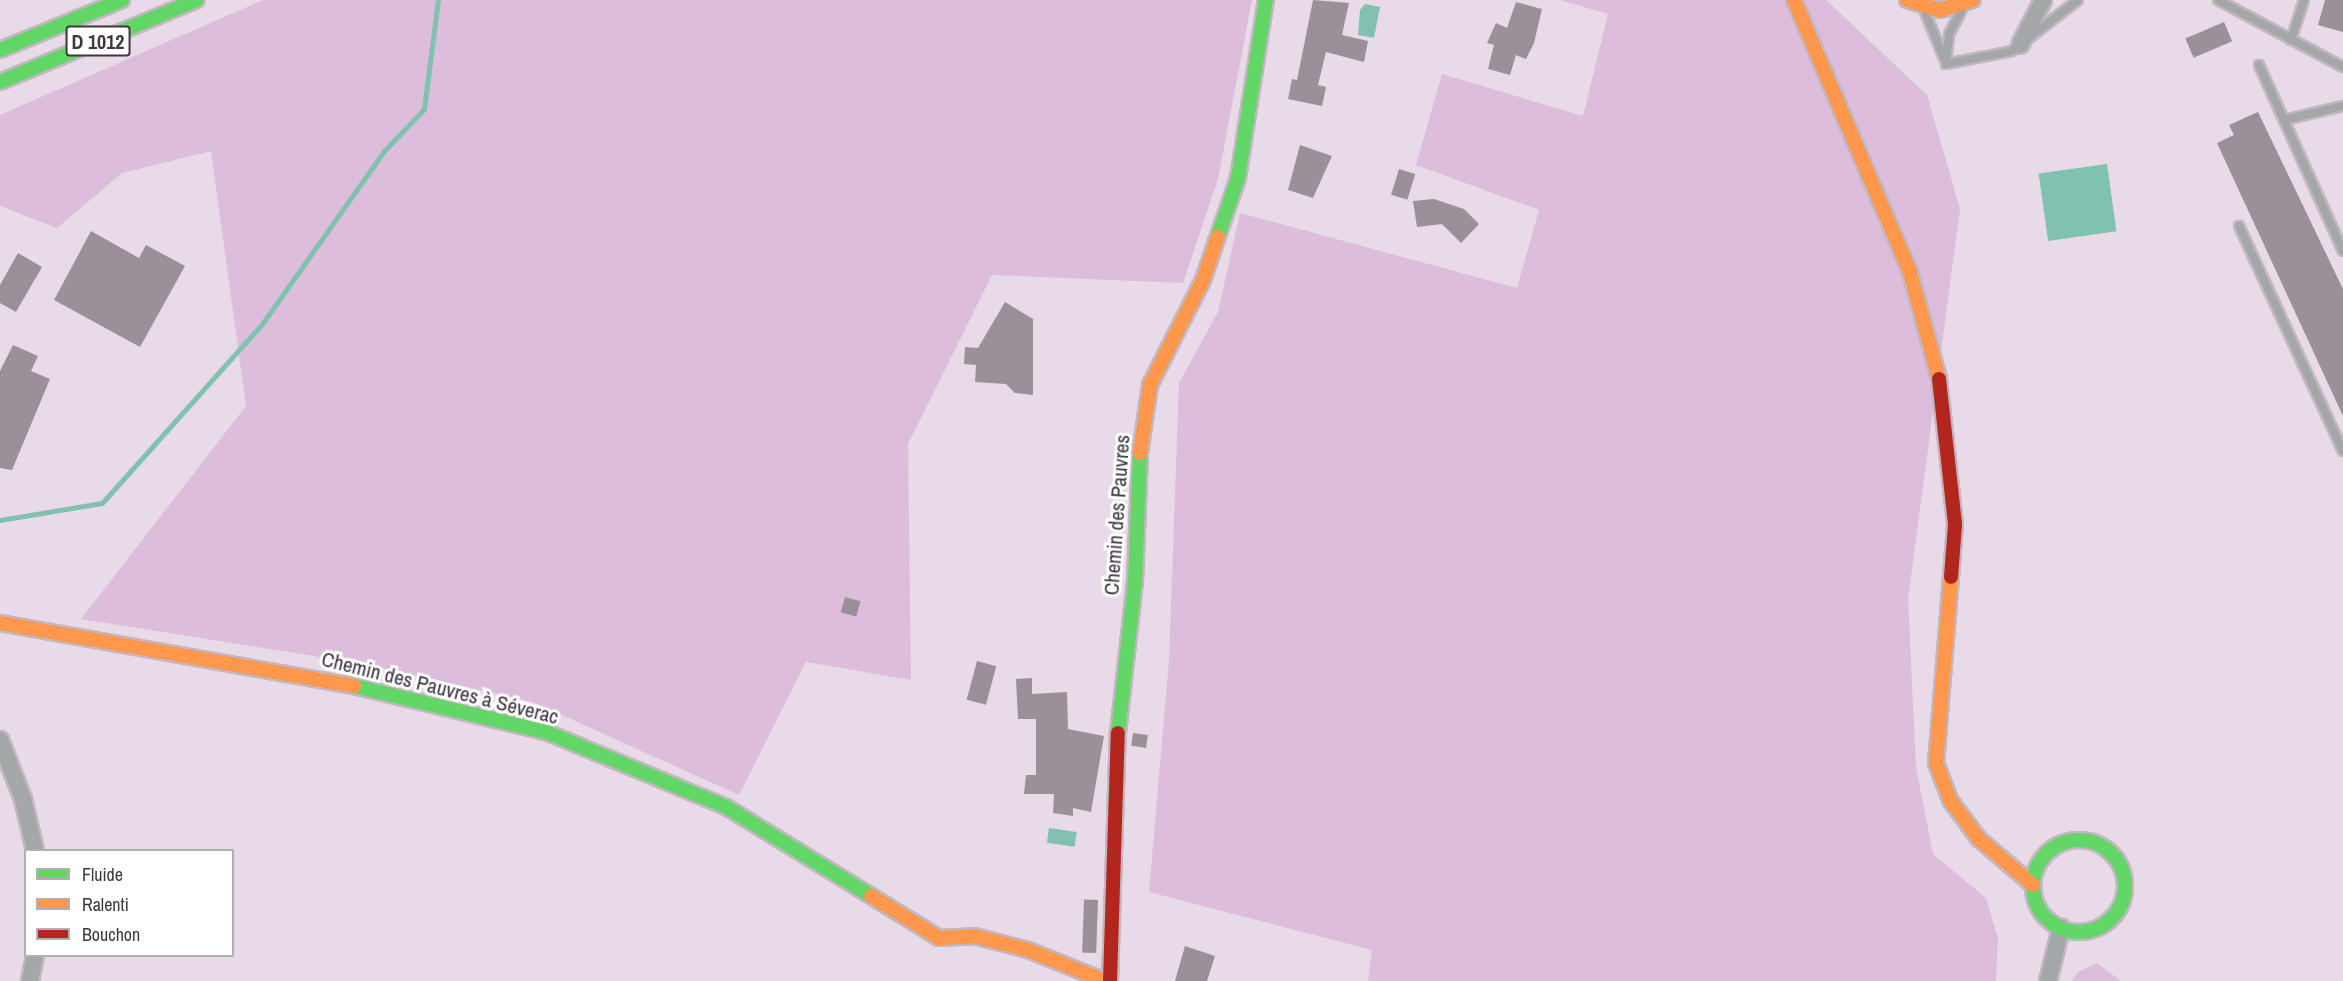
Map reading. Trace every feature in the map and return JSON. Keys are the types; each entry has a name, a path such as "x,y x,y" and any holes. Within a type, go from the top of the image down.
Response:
{"main road":[{"name":"D 1012","path":"0,50 122,0"},
{"name":"D 1012","path":"0,82 197,0"},
{"name":"Chemin des Pauvres","path":"1110,981 1116,756 1135,582 1136,482 1150,386 1203,280 1238,178 1266,0"},
{"path":"1794,0 1910,272 1944,397 1955,525 1936,763 1950,800 1992,850 2033,885"},
{"path":"1907,0 1921,7 1949,9 1969,2"},
{"name":"Chemin des Pauvres à Séverac","path":"0,623 363,688 546,732 726,807 939,938 974,936 1028,950 1105,981"},
{"path":"2086,840 2108,850 2122,869 2125,891 2110,920 2087,931 2061,928 2038,907 2033,885 2039,862 2059,844 2086,840"},
{"path":"1992,850 2039,862"}],"street":[{"path":"2020,45 2043,0"},
{"path":"0,740 22,799 35,849"},
{"path":"2048,981 2061,928"},
{"path":"30,981 35,957"}],"lane":[{"path":"1946,64 2012,51 2078,0"},
{"path":"2218,0 2343,67"},
{"path":"2291,40 2304,0"},
{"path":"1946,64 1949,34 1969,2"},
{"path":"1921,7 1939,37 1946,64"},
{"path":"2259,65 2343,251"},
{"path":"2284,120 2343,106"},
{"path":"2239,226 2343,450"}],"shaded area":[{"path":"263,0 1252,0 1218,179 1183,283 992,275 908,444 911,680 806,662 739,795 533,702 364,664 81,619 246,406 211,151 122,173 57,228 0,206 0,115"},
{"path":"1560,0 1826,0 1927,95 1960,209 1908,599 1916,767 1933,854 1986,898 1998,938 1996,981 1368,981 1372,950 1149,892 1169,660 1179,383 1218,312 1240,213 1517,288 1539,210 1416,165 1442,74 1583,116 1608,14"},
{"path":"1365,4 1380,7 1374,38 1358,35 1360,10"},
{"path":"2107,164 2116,231 2048,241 2039,174"},
{"path":"1049,828 1077,832 1075,847 1047,843"},
{"path":"2097,963 2121,981 2072,981 2078,972"}],"building":[{"path":"1313,0 1349,3 1342,35 1368,41 1364,62 1326,52 1318,85 1326,87 1322,106 1288,99 1292,79 1297,80"},
{"path":"2325,0 2343,0 2343,32 2318,25"},
{"path":"1516,2 1542,9 1534,43 1526,59 1516,55 1510,75 1488,69 1494,45 1487,43 1496,23 1507,28"},
{"path":"2224,22 2232,41 2194,58 2185,38"},
{"path":"2258,112 2343,289 2343,416 2217,143 2234,135 2229,125"},
{"path":"1300,145 1332,156 1313,198 1288,190"},
{"path":"1399,169 1415,174 1407,200 1391,195"},
{"path":"1434,199 1464,209 1479,224 1461,243 1442,224 1417,227 1413,201"},
{"path":"91,231 139,258 146,245 185,266 140,347 54,300"},
{"path":"18,253 42,267 16,312 0,303 0,285"},
{"path":"1005,302 1033,319 1033,395 1015,393 1006,384 975,382 976,365 964,364 965,347 978,348"},
{"path":"13,345 38,356 31,371 50,379 12,470 0,468 0,371"},
{"path":"845,597 860,601 856,617 841,612"},
{"path":"977,661 996,666 986,705 967,700"},
{"path":"1032,678 1032,694 1067,692 1068,729 1104,736 1091,812 1073,808 1073,816 1053,813 1054,794 1024,794 1026,775 1036,775 1036,719 1018,719 1016,679"},
{"path":"1133,733 1148,735 1146,748 1131,746"},
{"path":"1084,900 1098,900 1096,953 1082,952"},
{"path":"1185,946 1215,956 1207,981 1175,981"}],"waterway":[{"path":"0,520 102,503 262,324 384,151 424,109 438,0"}],"traffic: fast":[{"path":"0,50 122,0"},
{"path":"0,82 197,0"},
{"path":"1218,236 1238,178 1266,0"},
{"path":"1118,733 1135,582 1140,453"},
{"path":"354,686 546,732 726,807 871,896"},
{"path":"2079,840 2097,844 2111,854 2121,868 2125,886 2121,904 2111,918 2097,928 2079,932 2061,928 2047,918 2037,904 2033,886 2037,868 2047,854 2061,844 2079,840"}],"traffic: slow":[{"path":"1794,0 1910,272 1939,379"},
{"path":"1907,0 1940,10 1972,0"},
{"path":"1140,453 1150,385 1203,280 1218,236"},
{"path":"1951,577 1936,763 1950,800 1979,839 2033,885"},
{"path":"0,623 354,686"},
{"path":"871,896 939,938 974,936 1028,950 1105,981"}],"traffic: jam":[{"path":"1939,379 1955,525 1951,577"},
{"path":"1110,981 1118,733"}]}
